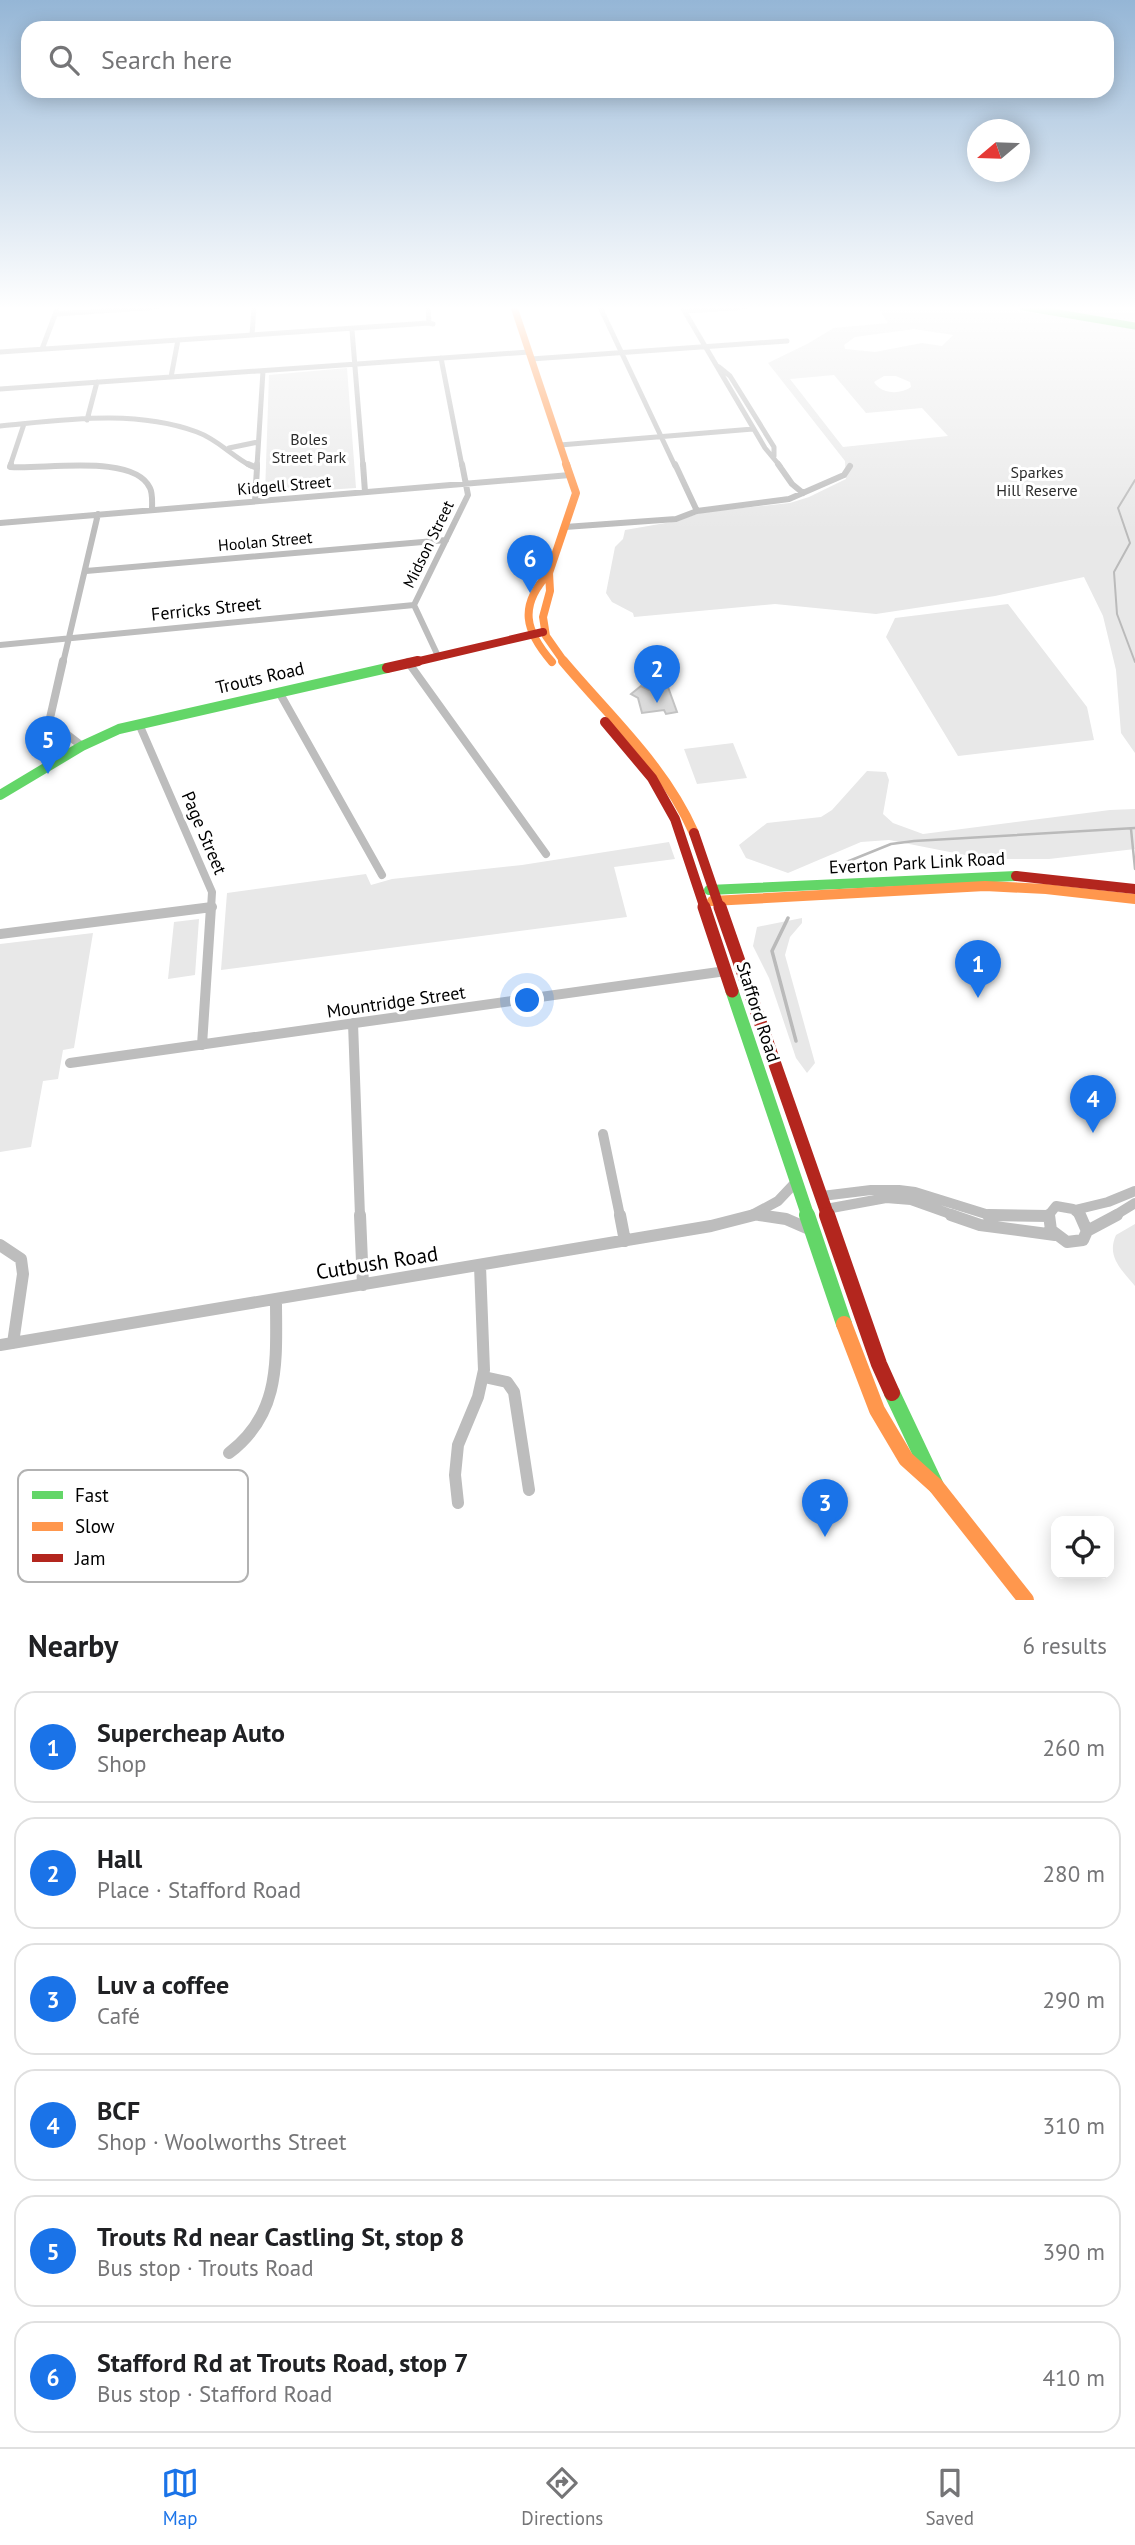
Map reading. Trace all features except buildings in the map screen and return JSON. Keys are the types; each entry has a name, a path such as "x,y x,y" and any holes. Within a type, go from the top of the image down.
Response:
{"main road":[{"path":"539,382 575,496 549,573 551,581 542,612 543,632"},
{"path":"530,635 527,627 528,614 541,579 549,573"},
{"name":"Trouts Road","path":"0,795 82,746 108,733 139,723 543,632"},
{"name":"Stafford Road","path":"543,632 552,648 669,782 688,815 879,1364 895,1403 920,1446 936,1486"},
{"name":"Stafford Road","path":"530,635 658,788 676,819 811,1230 859,1368 877,1410 906,1459 936,1486 1026,1600"},
{"name":"Everton Park Link Road","path":"701,896 1000,875 1050,878 1135,889"},
{"name":"Everton Park Link Road","path":"717,895 985,886 1046,889 1135,900"}],"street":[{"path":"87,420 97,382"},
{"path":"0,389 102,382"},
{"path":"255,501 262,382"},
{"path":"356,382 365,492"},
{"name":"Midson Street","path":"438,656 414,605 467,497 446,382"},
{"path":"635,382 697,511"},
{"path":"724,382 765,448 774,456 790,483 803,494"},
{"path":"734,382 774,447 774,456"},
{"path":"0,426 87,420 141,421 185,428 210,437 244,463 257,468"},
{"path":"24,424 10,467 86,464 118,469 135,475 148,486 153,499 152,510"},
{"path":"560,445 753,429"},
{"path":"229,449 258,442"},
{"path":"565,527 676,519 697,511 789,499 844,475 850,466"},
{"name":"Kidgell Street","path":"0,523 570,475"},
{"path":"82,746 50,720 98,514"},
{"name":"Hoolan Street","path":"86,571 446,540"},
{"name":"Ferricks Street","path":"0,645 414,605"},
{"path":"408,662 546,854"},
{"path":"279,692 382,875"},
{"name":"Page Street","path":"139,723 210,887 212,907 202,1045"},
{"path":"0,934 212,907"},
{"name":"Mountridge Street","path":"70,1063 726,971"},
{"path":"352,1023 363,1285"},
{"path":"603,1134 625,1241"},
{"name":"Cutbush Road","path":"0,1345 711,1226 759,1214 782,1201 795,1181"},
{"path":"802,1200 871,1190 899,1190 915,1192 989,1215 1048,1216"},
{"path":"1075,1210 1084,1219 1086,1237 1078,1242 1067,1242 1055,1235 1048,1226 1048,1216 1056,1206 1075,1210 1108,1202 1135,1191"},
{"path":"806,1213 887,1198 911,1200 980,1225 1055,1235"},
{"path":"1087,1231 1135,1203"},
{"name":"Cutbush Road","path":"759,1214 786,1219 811,1230"},
{"path":"0,1245 21,1259 23,1274 13,1343"},
{"path":"458,1503 455,1475 458,1445 484,1377 480,1266"},
{"path":"229,1453 251,1436 271,1397 275,1299"},
{"path":"484,1377 507,1382 514,1392 528,1490"}],"green space":[{"name":"Boles Street Park","path":"269,382 348,382 356,488 265,494"},
{"name":"Sparkes Hill Reserve","path":"783,382 792,382 843,447 948,436 922,408 866,413 840,382 875,382 881,389 891,392 911,387 909,382 1135,382 1135,753 1121,733 1116,670 1103,616 1084,577 995,596 876,614 775,604 634,617 633,613 612,602 606,593 615,547 623,539 625,530 677,521 703,512 790,503 846,479 845,461"},
{"path":"1008,604 1087,707 1094,740 958,756 886,637 895,618"},
{"path":"733,743 747,778 697,784 684,749"},
{"path":"867,771 886,772 889,780 883,814 893,823 923,834 1135,809 1135,849 1049,859 985,859 889,840 861,842 788,873 746,858 739,845 767,823 821,817 832,810"},
{"path":"669,842 675,859 614,867 627,917 221,970 227,893 366,874 371,885 392,879 522,865"},
{"path":"802,918 802,923 790,937 785,955 815,1063 807,1073 796,1058 769,978 753,946 757,927"},
{"path":"199,919 195,975 168,979 174,922"},
{"path":"93,933 74,1048 63,1050 58,1079 43,1081 31,1147 0,1152 0,944"},
{"path":"1135,1224 1135,1286 1117,1263 1113,1243 1116,1235"}],"waterway":[{"path":"1135,480 1118,508 1130,543 1114,572 1117,614 1135,662"},
{"path":"844,863 891,844 914,841 1135,828"},
{"path":"1131,829 1135,869"},
{"path":"788,918 772,951 796,1041"}],"traffic: fast":[{"path":"0,795 82,746 119,729 387,668"},
{"path":"709,890 1016,876"},
{"path":"732,991 844,1324"},
{"path":"892,1393 936,1486"}],"traffic: slow":[{"path":"539,382 576,493 549,573 550,591 543,617 546,636 583,685 647,754 666,779 682,805 694,833"},
{"path":"549,573 535,593 528,619 531,635 552,662"},
{"path":"712,901 985,886 1046,889 1135,899"},
{"path":"844,1324 877,1410 906,1459 936,1486 1026,1600"}],"traffic: jam":[{"path":"387,668 543,632"},
{"path":"605,722 652,778 675,819 732,991"},
{"path":"694,833 879,1364 892,1393"},
{"path":"1016,876 1135,889"}],"place":[{"name":"Stafford Rd at Trouts Road, stop 7","path":"530,593"},
{"name":"Hall","path":"657,703"},
{"name":"Trouts Rd near Castling St, stop 8","path":"48,774"},
{"name":"Supercheap Auto","path":"978,998"},
{"name":"BCF","path":"1093,1133"},
{"name":"Luv a coffee","path":"825,1537"}]}
